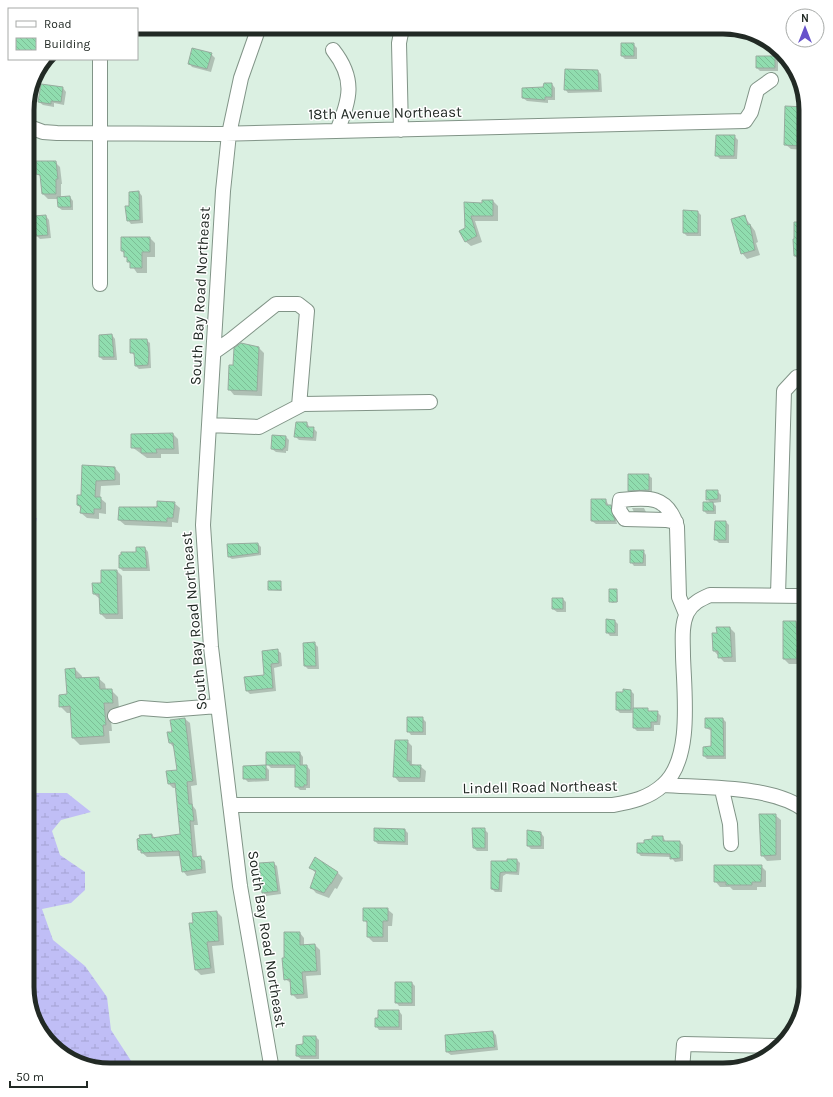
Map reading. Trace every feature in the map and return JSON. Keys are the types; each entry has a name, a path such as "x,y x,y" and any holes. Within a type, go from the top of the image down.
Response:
{"street":[{"name":"South Bay Road Northeast","path":"257,34 241,78 229,134 223,191 204,525 211,646 230,805 249,945 271,1063"},
{"path":"401,130 399,43 402,34"},
{"path":"333,50 346,70 350,88 347,108 337,131"},
{"path":"100,60 100,284"},
{"name":"18th Avenue Northeast","path":"34,129 43,132 229,134 745,121 751,112 757,90 771,80"},
{"path":"214,352 276,304 298,304 307,311 299,406"},
{"path":"778,596 784,391 797,377 799,377"},
{"path":"209,425 260,427 303,404 430,402"},
{"path":"676,522 679,597 686,614 695,603 710,596 799,596"},
{"name":"Lindell Road Northeast","path":"230,805 612,805 634,801 663,785 674,770 682,746 683,630 686,614"},
{"path":"115,716 140,708 167,710 218,706"},
{"path":"663,785 774,795 799,805"},
{"path":"722,790 730,824 731,844"},
{"path":"683,1063 684,1044 771,1046"}],"green space":[{"path":"34,518 37,518 34,531"},
{"path":"34,793 67,793 91,812 61,820 52,831 60,855 85,872 85,890 71,903 42,909 53,940 85,966 107,997 111,1030 132,1063 101,1062 72,1053 53,1037 38,1011 34,992"}],"building":[{"path":"621,43 634,43 634,56 621,56"},
{"path":"192,48 212,53 207,69 188,64"},
{"path":"756,56 775,56 775,68 756,68"},
{"path":"565,69 598,70 599,90 564,90"},
{"path":"544,83 552,83 552,97 545,97 545,100 522,98 522,88 543,87"},
{"path":"41,84 63,87 61,102 51,101 51,104 38,102"},
{"path":"785,106 799,107 799,146 784,145"},
{"path":"716,135 735,135 734,156 715,156"},
{"path":"36,161 56,161 58,179 56,179 56,194 42,194 40,175 36,174"},
{"path":"139,191 140,220 127,221 125,206 129,206 129,192"},
{"path":"70,196 71,207 58,207 57,197"},
{"path":"482,200 493,200 493,216 471,216 477,236 465,242 459,231 465,228 464,202 482,203"},
{"path":"683,210 698,211 698,233 683,233"},
{"path":"46,215 48,235 36,236 34,216"},
{"path":"745,215 748,225 750,224 755,250 741,254 731,219"},
{"path":"794,222 799,222 799,256 794,256"},
{"path":"121,237 150,237 150,252 142,252 142,268 130,268 130,262 127,262 127,257 124,257 124,251 121,251"},
{"path":"112,334 114,357 99,357 99,335"},
{"path":"130,339 147,339 149,353 148,365 135,366 134,353 130,353"},
{"path":"241,343 259,347 257,391 228,390 229,365 233,365 234,348"},
{"path":"296,422 307,422 307,427 314,427 313,438 294,437"},
{"path":"173,433 174,449 156,449 157,453 141,453 141,448 131,448 131,434"},
{"path":"272,435 286,436 285,448 283,448 283,450 271,449"},
{"path":"82,465 115,467 115,480 96,481 95,497 101,497 101,509 94,509 94,514 80,513 81,506 77,505 77,495 81,495"},
{"path":"628,474 649,474 649,490 628,491"},
{"path":"706,490 718,490 718,499 706,500"},
{"path":"591,499 606,499 606,505 611,505 615,521 591,521"},
{"path":"157,501 175,502 173,518 167,518 167,522 118,520 119,507 157,507"},
{"path":"703,502 713,502 714,511 703,511"},
{"path":"715,521 726,521 726,540 714,540"},
{"path":"258,543 259,553 228,557 227,544"},
{"path":"136,547 145,547 147,568 119,568 119,555 121,555 121,552 136,552"},
{"path":"630,550 644,550 643,563 630,563"},
{"path":"101,570 117,570 118,614 100,614 99,594 93,594 92,583 101,583"},
{"path":"268,581 281,581 281,590 268,590"},
{"path":"609,589 617,589 617,602 609,602"},
{"path":"552,598 563,598 563,609 552,609"},
{"path":"606,619 615,620 615,633 606,633"},
{"path":"783,621 796,621 798,649 797,659 783,659"},
{"path":"716,627 730,627 732,657 718,658 718,651 713,651 712,633 717,633"},
{"path":"315,642 316,666 304,666 303,643"},
{"path":"278,649 279,663 271,664 273,688 246,691 244,677 264,675 262,651"},
{"path":"75,668 76,678 99,677 100,689 112,689 113,703 104,703 106,725 103,725 104,736 72,738 70,706 59,707 59,695 67,694 65,669"},
{"path":"623,689 631,690 631,710 616,710 616,692 623,692"},
{"path":"633,708 648,708 648,711 658,711 657,722 651,722 651,728 633,728"},
{"path":"407,717 423,717 423,732 407,732"},
{"path":"185,718 193,781 187,782 189,804 192,804 194,821 190,821 193,857 201,856 202,869 182,872 179,851 141,853 141,850 138,850 137,839 140,838 139,835 152,834 152,838 180,834 175,783 168,784 166,771 177,770 173,743 169,743 167,732 172,732 170,720"},
{"path":"705,718 723,718 724,756 703,756 703,747 711,746 711,728 705,728"},
{"path":"395,740 408,740 407,761 410,761 410,765 421,765 420,778 393,777"},
{"path":"266,752 300,752 300,765 307,765 307,785 304,785 304,787 295,787 295,765 266,765"},
{"path":"266,765 266,779 243,779 243,766"},
{"path":"759,814 776,814 776,855 761,856"},
{"path":"374,828 405,829 405,842 374,841"},
{"path":"472,828 485,828 485,848 473,848"},
{"path":"527,830 541,832 541,846 527,846"},
{"path":"652,836 663,836 663,841 680,841 680,858 670,859 670,854 637,853 637,843 644,843 644,840 652,839"},
{"path":"315,857 338,872 324,893 310,888 316,871 309,868"},
{"path":"507,859 517,859 517,872 500,873 499,890 491,889 491,861 507,861"},
{"path":"274,862 278,891 262,893 259,863"},
{"path":"714,865 762,865 761,882 752,882 752,885 726,885 726,882 714,882"},
{"path":"363,908 388,908 388,921 383,921 383,937 367,937 367,921 363,921"},
{"path":"217,911 219,941 207,942 211,968 195,970 189,923 193,923 192,913"},
{"path":"284,932 300,932 300,945 315,944 317,971 302,972 304,994 291,995 290,979 284,980 282,958 284,958"},
{"path":"395,982 412,982 412,1003 395,1003"},
{"path":"378,1010 399,1010 399,1027 375,1027 375,1018 378,1018"},
{"path":"493,1031 495,1047 446,1052 445,1035"},
{"path":"303,1036 316,1036 316,1056 296,1056 296,1045 303,1044"}]}
